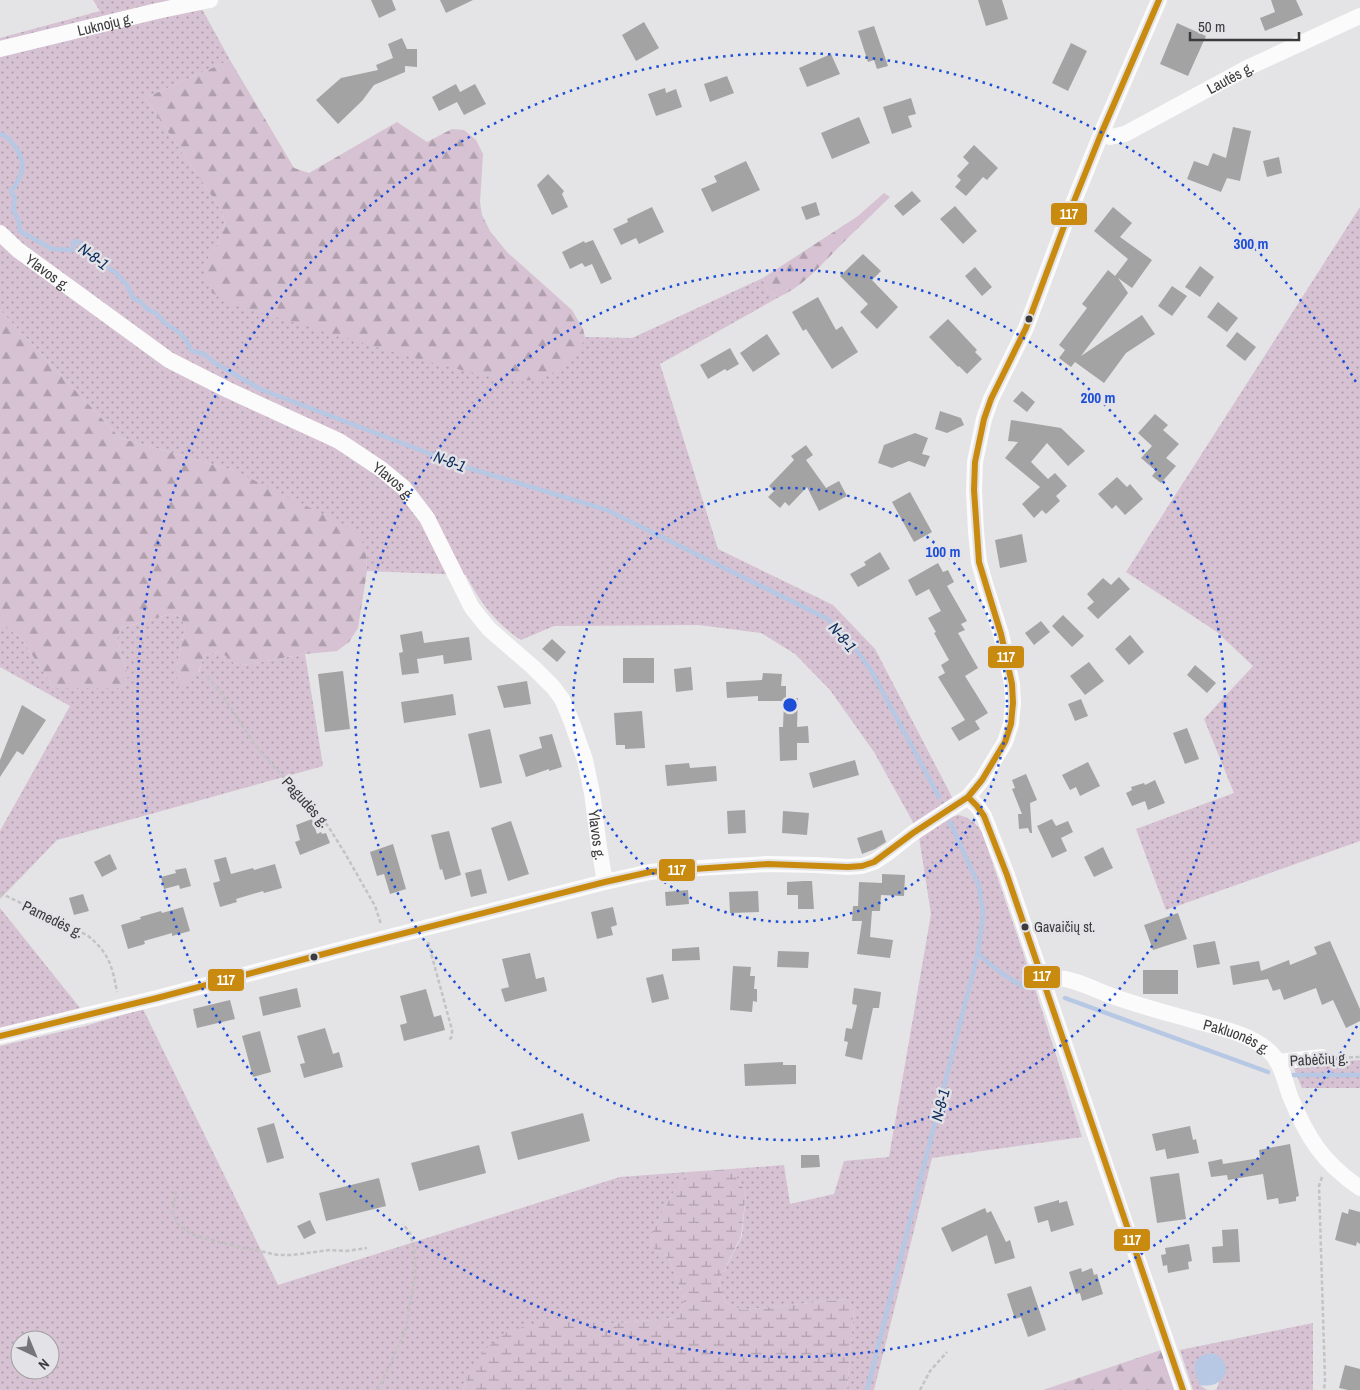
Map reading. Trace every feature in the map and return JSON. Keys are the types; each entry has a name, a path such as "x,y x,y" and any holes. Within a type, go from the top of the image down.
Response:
{"street":[{"name":"Luknojų g.","path":"0,48 210,0"},
{"path":"0,1036 174,994 424,928 650,872 707,867 793,864 848,868 862,866 874,862 913,833 968,797 982,780 1005,742 1011,724 1013,703 1012,684 1001,634 979,562 975,524 975,462 984,420 991,399 1026,328 1100,134 1159,0"},
{"name":"Lautės g.","path":"1100,134 1110,137 1125,134 1247,68 1360,16"},
{"name":"Ylavos g.","path":"0,233 18,250 169,360 228,390 339,441 381,468 404,488 427,518 472,608 488,629 534,668 562,699 585,760 592,793 598,847 605,882"},
{"path":"968,797 984,816 1007,875 1042,982 1184,1390"},
{"name":"Pakluonės g.","path":"1042,982 1054,979 1066,980 1226,1030 1255,1041 1271,1053 1278,1062 1291,1097 1309,1136 1319,1151 1330,1165 1360,1188"},
{"name":"Pabėčių g.","path":"1278,1062 1322,1057"}],"path":[{"name":"Pagudės g.","path":"207,677 221,693 257,748 328,826 337,839 374,906 385,938"},
{"name":"Pamedės g.","path":"0,893 87,935 97,943 108,957 113,968 120,1007"},
{"path":"424,928 452,1030 452,1036 449,1041"},
{"name":"Pabėčių g.","path":"1322,1057 1360,1057"},
{"path":"1324,1390 1319,1186 1323,1174 1330,1165"},
{"path":"176,1191 173,1212 176,1223 191,1234 278,1254 292,1255 367,1248"},
{"path":"378,1390 405,1332 416,1276 415,1253 410,1233 403,1224"},
{"path":"920,1390 930,1372 947,1352"}],"green space":[{"path":"93,0 197,0 230,60 145,98 222,211 225,224 218,242 206,262 557,371 574,356 585,337 632,338 763,278 768,290 779,297 660,364 718,549 833,605 875,649 953,799 914,824 874,752 830,690 795,654 761,633 699,625 554,626 521,640 504,627 489,611 466,575 367,571 366,548 235,471 120,438 0,310 0,38 100,11"},
{"path":"230,60 294,168 309,173 397,122 427,142 452,129 464,130 476,140 483,154 480,202 482,215 490,231 507,252 572,310 583,329 585,337 570,362 557,371 536,380 507,381 421,360 228,303 213,293 204,281 206,262 218,242 225,224 222,211 145,98"},
{"path":"884,193 890,197 802,283 779,297 768,290 763,278 858,216"},
{"path":"1360,207 1360,841 1166,910 1136,829 1234,793 1204,719 1253,666 1217,632 1126,572"},
{"path":"0,310 120,438 235,471 355,530 366,548 367,571 358,628 349,642 337,651 305,654 243,665 232,662 222,654 212,653 204,656 195,678 183,686 178,682 176,671 185,627 181,617 171,614 121,628 117,639 128,674 127,682 123,688 54,688 21,638 0,623"},
{"path":"171,614 181,617 185,627 176,671 199,672 204,656 213,653 223,654 232,662 243,665 305,654 323,766 57,840 0,899 0,831 70,706 0,667 0,623 21,638 54,688 128,674 117,639 121,628"},
{"path":"959,815 972,821 982,832 1031,976 1082,1137 932,1158 874,1390 847,1390 854,1309 847,1299 742,1310 725,1302 719,1281 742,1236 746,1193 732,1169 784,1165 790,1204 834,1194 844,1161 889,1157 931,914 919,837 951,817"},
{"path":"0,908 80,1008 0,1028"},
{"path":"143,1009 278,1285 620,1177 688,1172 673,1193 653,1230 651,1247 668,1256 684,1298 681,1311 673,1318 610,1324 579,1319 469,1372 463,1390 0,1390 0,1046 85,1026"},
{"path":"1360,1060 1360,1088 1302,1088 1292,1064"},
{"path":"732,1169 746,1193 741,1236 719,1281 725,1302 742,1310 847,1299 854,1309 847,1390 463,1390 469,1372 484,1350 507,1332 543,1321 579,1319 610,1324 673,1318 681,1311 684,1298 668,1256 651,1247 653,1230 673,1193 688,1172"},
{"path":"1313,1323 1313,1390 1214,1390 1217,1389 1224,1363 1216,1355 1200,1385 1207,1390 1193,1390 1180,1350"},
{"path":"1161,1350 1174,1390 1043,1390"}],"water":[{"path":"1212,1353 1224,1362 1225,1374 1217,1383 1200,1385 1195,1364 1200,1357"}],"building":[{"path":"371,0 392,0 396,10 379,18"},
{"path":"440,0 473,0 446,13"},
{"path":"978,0 1002,0 1008,19 986,26"},
{"path":"1271,0 1296,0 1303,15 1265,31 1260,18 1275,12"},
{"path":"644,22 659,48 636,61 622,35"},
{"path":"1177,23 1206,36 1188,76 1160,64"},
{"path":"874,26 888,66 877,69 874,60 868,62 858,31"},
{"path":"402,38 407,49 417,49 417,67 405,66 405,72 374,85 362,101 338,124 316,100 341,78 378,70 376,65 393,58 388,44"},
{"path":"1071,43 1087,51 1068,91 1052,83"},
{"path":"831,54 840,74 807,87 799,68"},
{"path":"727,76 734,93 710,102 704,84"},
{"path":"456,84 460,92 475,84 486,104 464,115 457,102 439,111 432,97"},
{"path":"665,88 666,93 676,89 682,107 656,116 648,94"},
{"path":"911,98 916,114 908,116 912,127 892,134 883,107"},
{"path":"859,117 870,143 832,159 821,133"},
{"path":"1233,127 1251,131 1240,181 1227,178 1221,192 1187,179 1194,161 1208,166 1213,153 1226,158"},
{"path":"974,145 998,168 987,180 983,177 966,196 955,187 961,180 957,176 969,163 963,157"},
{"path":"1279,157 1282,173 1267,177 1263,161"},
{"path":"746,161 760,190 712,212 701,189 717,182 714,176"},
{"path":"548,174 564,191 562,194 568,207 552,215 537,185"},
{"path":"912,191 921,201 903,216 894,206"},
{"path":"816,202 820,215 806,220 801,207"},
{"path":"955,206 977,231 963,244 940,219"},
{"path":"652,207 664,232 639,244 636,238 621,245 613,229 628,222 627,219"},
{"path":"1113,207 1132,223 1120,237 1152,260 1132,288 1118,278 1128,293 1081,356 1142,315 1155,334 1126,353 1104,383 1075,362 1071,367 1059,358 1065,350 1059,345 1087,308 1082,304 1108,270 1115,276 1128,259 1094,231"},
{"path":"593,240 612,279 601,284 592,264 585,267 582,263 570,269 562,252 584,241 585,243"},
{"path":"863,254 881,271 872,280 898,307 877,329 860,312 868,304 840,276"},
{"path":"1200,266 1214,277 1200,297 1185,287"},
{"path":"975,267 992,287 982,296 965,276"},
{"path":"1172,286 1187,296 1172,316 1158,306"},
{"path":"818,297 836,330 842,326 858,352 832,369 806,329 803,331 792,312"},
{"path":"1218,302 1238,318 1227,332 1207,317"},
{"path":"948,319 977,350 975,352 982,359 967,374 929,337"},
{"path":"1237,332 1256,347 1245,361 1226,346"},
{"path":"767,334 780,354 753,372 740,353"},
{"path":"730,348 739,364 727,371 725,369 708,379 700,365"},
{"path":"1022,391 1035,402 1027,412 1013,401"},
{"path":"940,411 961,418 964,425 947,433 935,429"},
{"path":"1155,414 1168,425 1163,430 1179,444 1166,458 1176,466 1161,483 1152,476 1156,471 1141,458 1152,446 1138,433"},
{"path":"1011,420 1061,428 1085,451 1068,466 1047,443 1031,462 1048,479 1055,473 1067,486 1056,496 1060,501 1046,514 1042,510 1034,518 1022,504 1040,487 1005,458 1018,442 1008,441"},
{"path":"915,433 928,438 922,454 930,456 925,467 909,461 892,468 878,463 884,445"},
{"path":"806,445 813,455 806,460 826,488 839,481 847,496 819,511 807,487 789,506 785,502 780,508 768,497 774,491 769,486 794,460 791,456"},
{"path":"1117,477 1127,487 1130,484 1143,499 1125,515 1116,505 1112,509 1098,494"},
{"path":"910,492 932,532 914,542 892,502"},
{"path":"1022,534 1027,562 1000,568 995,540"},
{"path":"880,552 890,569 858,587 850,574 866,565 864,562"},
{"path":"938,563 943,572 948,570 954,582 947,586 967,621 961,624 965,630 958,633 978,668 965,676 988,713 975,721 980,729 959,741 951,728 965,720 938,677 945,673 941,665 949,660 928,618 941,611 929,589 916,596 908,580"},
{"path":"1119,577 1130,589 1098,619 1087,608 1094,602 1087,594 1103,578 1111,585"},
{"path":"1063,615 1084,636 1072,647 1052,626"},
{"path":"1041,621 1050,632 1034,645 1025,633"},
{"path":"422,631 424,643 469,637 472,660 444,664 443,655 417,659 419,673 402,675 399,653 403,652 400,635"},
{"path":"1130,635 1144,652 1129,665 1115,649"},
{"path":"552,639 566,652 557,662 542,649"},
{"path":"623,658 654,658 654,683 623,683"},
{"path":"1089,662 1104,681 1085,695 1070,676"},
{"path":"1195,665 1216,683 1207,693 1187,675"},
{"path":"691,667 693,690 676,692 674,669"},
{"path":"343,671 350,729 325,732 318,674"},
{"path":"763,673 782,674 781,686 786,686 786,698 798,698 797,727 808,726 809,743 797,743 797,760 780,761 779,727 783,727 784,701 758,701 758,696 727,698 726,682 762,680"},
{"path":"527,681 531,704 504,708 497,686"},
{"path":"453,694 456,715 404,723 401,702"},
{"path":"1081,699 1088,716 1075,721 1068,704"},
{"path":"22,705 46,720 23,755 17,751 0,777 0,760"},
{"path":"642,711 645,748 625,749 625,745 616,745 614,713"},
{"path":"1187,728 1199,759 1185,764 1173,733"},
{"path":"490,729 502,783 480,788 468,734"},
{"path":"552,734 562,767 549,771 549,769 526,777 519,755 542,748 539,737"},
{"path":"855,760 859,775 813,788 809,773"},
{"path":"1088,762 1100,786 1080,796 1076,787 1070,790 1062,775"},
{"path":"689,763 690,768 716,766 717,781 667,786 665,765"},
{"path":"1026,774 1037,800 1030,803 1032,833 1030,833 1028,828 1019,829 1018,814 1022,814 1012,789 1015,788 1012,780"},
{"path":"1155,780 1165,803 1148,810 1145,801 1132,806 1126,793 1132,790 1131,787 1144,783 1145,785"},
{"path":"745,810 746,833 728,834 727,811"},
{"path":"783,811 809,813 807,835 782,833"},
{"path":"312,819 317,834 321,832 322,834 326,833 330,843 300,855 295,842 300,840 296,825"},
{"path":"1052,819 1056,826 1068,821 1073,832 1061,838 1067,851 1052,858 1037,826"},
{"path":"511,821 529,874 508,881 491,828"},
{"path":"882,830 886,842 862,854 857,838"},
{"path":"449,831 461,875 445,880 442,869 440,870 431,835"},
{"path":"393,844 406,889 390,894 384,874 377,876 370,852"},
{"path":"1103,847 1113,868 1094,877 1084,857"},
{"path":"110,854 117,869 102,877 94,862"},
{"path":"226,857 231,874 275,864 282,888 264,893 263,891 236,899 237,902 220,907 213,883 220,881 214,860"},
{"path":"186,868 191,886 180,889 179,885 164,889 161,877 176,873 175,870"},
{"path":"481,869 487,893 471,897 465,873"},
{"path":"882,874 905,875 904,896 881,895 880,911 872,911 870,937 893,940 890,958 857,954 862,921 852,921 853,906 858,906 859,882 882,883"},
{"path":"812,881 814,909 798,909 798,895 787,895 787,882"},
{"path":"688,890 689,904 666,906 665,892"},
{"path":"758,891 759,912 730,913 729,892"},
{"path":"83,894 89,911 74,915 69,898"},
{"path":"183,907 190,931 172,936 172,933 144,941 145,944 128,949 121,925 141,919 140,917"},
{"path":"613,907 617,925 611,927 613,935 597,939 591,912"},
{"path":"1178,913 1187,939 1153,950 1144,925"},
{"path":"1215,941 1220,964 1197,968 1193,945"},
{"path":"1330,941 1360,1009 1360,1021 1346,1028 1333,1000 1322,1005 1316,988 1284,1000 1280,989 1273,991 1268,979 1233,985 1230,966 1259,961 1261,971 1289,960 1290,965 1317,954 1314,947"},
{"path":"699,947 700,960 672,961 672,949"},
{"path":"778,951 809,952 808,968 777,967"},
{"path":"530,953 536,979 544,977 547,991 505,1002 501,989 509,987 502,959"},
{"path":"733,966 751,967 750,976 755,976 754,989 757,989 757,1002 753,1001 752,1012 730,1010"},
{"path":"1143,970 1178,970 1178,994 1143,994"},
{"path":"663,974 669,999 652,1003 646,978"},
{"path":"297,988 301,1007 263,1016 259,997"},
{"path":"854,988 881,992 879,1008 873,1008 862,1060 845,1056 848,1042 844,1041 846,1028 852,1029 857,1005 852,1004"},
{"path":"426,989 434,1017 441,1015 445,1030 404,1041 400,1025 407,1023 400,996"},
{"path":"230,1000 235,1019 197,1028 193,1009"},
{"path":"325,1028 333,1054 339,1052 343,1067 304,1078 300,1064 305,1063 297,1036"},
{"path":"260,1031 271,1072 253,1077 242,1036"},
{"path":"783,1062 783,1065 796,1065 796,1084 745,1086 744,1064"},
{"path":"583,1113 590,1141 518,1160 511,1132"},
{"path":"274,1123 284,1158 267,1163 257,1128"},
{"path":"1190,1126 1193,1140 1196,1139 1199,1153 1167,1159 1165,1149 1156,1151 1152,1134"},
{"path":"1290,1144 1299,1196 1296,1197 1296,1201 1279,1204 1278,1198 1267,1200 1263,1174 1228,1180 1227,1175 1211,1177 1208,1162 1222,1159 1223,1164 1260,1158 1259,1150"},
{"path":"479,1145 486,1173 419,1191 411,1163"},
{"path":"801,1155 819,1155 820,1167 801,1168"},
{"path":"1179,1173 1186,1219 1157,1223 1150,1177"},
{"path":"379,1178 386,1206 326,1221 319,1193"},
{"path":"1059,1200 1059,1203 1067,1201 1074,1225 1051,1232 1048,1220 1038,1223 1034,1207"},
{"path":"985,1208 987,1213 991,1211 1006,1242 1010,1240 1015,1258 995,1264 987,1235 952,1252 941,1228"},
{"path":"1349,1209 1360,1212 1360,1244 1357,1242 1356,1246 1335,1240 1342,1212 1348,1214"},
{"path":"310,1220 316,1233 304,1239 297,1226"},
{"path":"1238,1229 1240,1262 1213,1263 1212,1247 1223,1246 1222,1230"},
{"path":"1189,1244 1192,1261 1188,1262 1189,1269 1168,1273 1167,1265 1163,1266 1161,1255 1166,1254 1165,1248"},
{"path":"1081,1268 1082,1272 1092,1268 1094,1275 1097,1274 1103,1294 1082,1301 1080,1293 1076,1294 1069,1272"},
{"path":"1031,1286 1046,1330 1028,1337 1021,1317 1015,1319 1007,1294"},
{"path":"1345,1365 1360,1369 1360,1390 1339,1388"}],"waterway":[{"name":"N-8-1","path":"0,134 9,139 13,144 22,162 19,180 11,191 15,199 13,209 19,222 20,231 52,249 72,250 74,241 80,243 84,249 104,266 115,272 127,285 133,298 141,302 148,310 156,313 165,323 180,333 192,351 204,354 215,363 260,389 462,466 607,510 828,619 851,643 871,670 939,797"},
{"name":"N-8-1","path":"867,1390 978,953 983,914 979,886 950,822"},
{"path":"978,953 994,968 1024,987"},
{"path":"1065,998 1268,1072"},
{"path":"1293,1075 1360,1075"}],"transit line":[{"name":"117","path":"0,1036 157,998 354,946 650,872 768,864 862,866 874,862 913,833 968,797 982,780 1005,742 1011,724 1013,703 1012,684 1001,634 979,562 974,490 975,462 984,419 991,399 1026,328 1101,134 1159,0"},
{"name":"117","path":"968,797 984,816 1007,875 1183,1390"}],"place":[{"name":"Gavaičių st.","path":"1025,927"}]}
